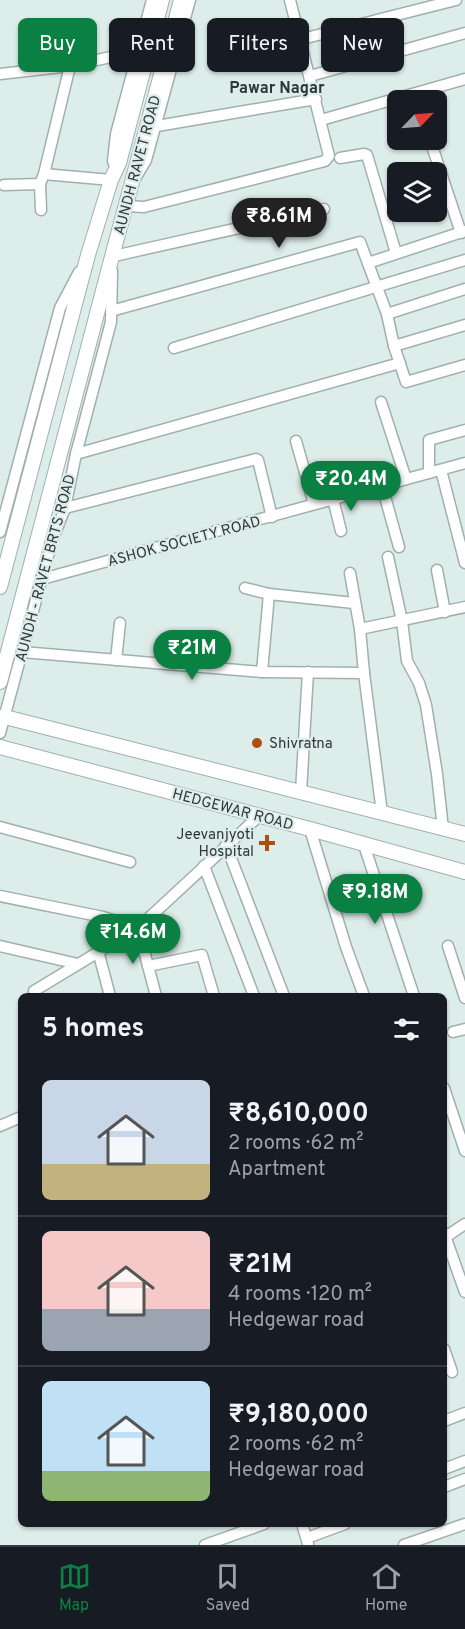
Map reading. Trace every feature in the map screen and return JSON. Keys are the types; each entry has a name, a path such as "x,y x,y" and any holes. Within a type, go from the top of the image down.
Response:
{"main road":[{"name":"AUNDH RAVET ROAD","path":"0,587 88,255 114,175 162,0"},
{"name":"AUNDH RAVET ROAD","path":"0,682 106,307 113,259 125,206 181,0"},
{"path":"2,717 465,834"},
{"name":"HEDGEWAR ROAD","path":"0,747 465,872"}],"street":[{"path":"147,18 152,0"},
{"path":"131,183 146,160 157,126 190,0"},
{"path":"291,0 296,18"},
{"path":"309,37 456,0"},
{"path":"310,76 465,33"},
{"path":"125,206 144,207 325,161 329,156 309,71"},
{"path":"0,74 18,72"},
{"path":"41,210 42,179 69,72"},
{"path":"4,186 42,179 114,175 116,134 132,72"},
{"path":"321,120 465,79"},
{"path":"157,126 316,99"},
{"path":"368,263 463,232 434,150"},
{"path":"340,158 367,155 396,253"},
{"path":"113,259 324,209"},
{"path":"106,307 360,242 387,314 394,346 406,382 465,365"},
{"path":"0,532 60,308 88,255"},
{"path":"174,348 465,260"},
{"path":"387,314 465,289"},
{"name":"AUNDH - RAVET BRTS ROAD","path":"0,733 2,717 52,541 65,508 76,454 111,322 106,307"},
{"path":"394,346 465,325"},
{"path":"76,454 400,363"},
{"path":"381,402 406,479"},
{"path":"465,430 429,440 435,471 465,564"},
{"path":"296,441 314,504"},
{"path":"65,508 256,459 272,517"},
{"name":"ASHOK SOCIETY ROAD","path":"42,579 465,463"},
{"path":"382,486 399,547"},
{"path":"333,499 341,531"},
{"path":"388,557 402,621 407,661 425,699 443,829"},
{"path":"437,570 445,612"},
{"path":"350,573 360,629 363,672 382,813"},
{"path":"245,588 269,594 354,603"},
{"path":"262,672 269,594"},
{"path":"360,629 465,607"},
{"path":"116,660 120,624"},
{"path":"22,652 262,672 363,672"},
{"path":"301,792 308,672"},
{"path":"34,993 34,991 138,928 259,816"},
{"path":"0,827 130,862"},
{"path":"310,829 346,947 363,993"},
{"path":"226,845 283,993"},
{"path":"364,845 413,993"},
{"path":"204,866 254,993"},
{"path":"0,896 103,917 138,928"},
{"path":"138,928 155,993"},
{"path":"0,946 78,964"},
{"path":"448,946 465,998"},
{"path":"98,951 109,993"},
{"path":"148,966 202,955 213,993"},
{"path":"453,1032 465,1029"},
{"path":"447,1097 465,1151"},
{"path":"0,1126 18,1118"},
{"path":"447,1234 465,1224"},
{"path":"447,1244 465,1292"},
{"path":"447,1358 452,1372"},
{"path":"447,1420 465,1413"},
{"path":"447,1468 465,1461"},
{"path":"447,1486 465,1479"},
{"path":"404,1545 465,1524"},
{"path":"205,1545 230,1541 258,1527"},
{"path":"303,1527 308,1542 339,1527"}],"place":[{"name":"Shivratna","path":"257,743"},
{"name":"Jeevanjyoti Hospital","path":"267,843"}],"district":[{"name":"Pawar Nagar","path":"277,87"}]}
